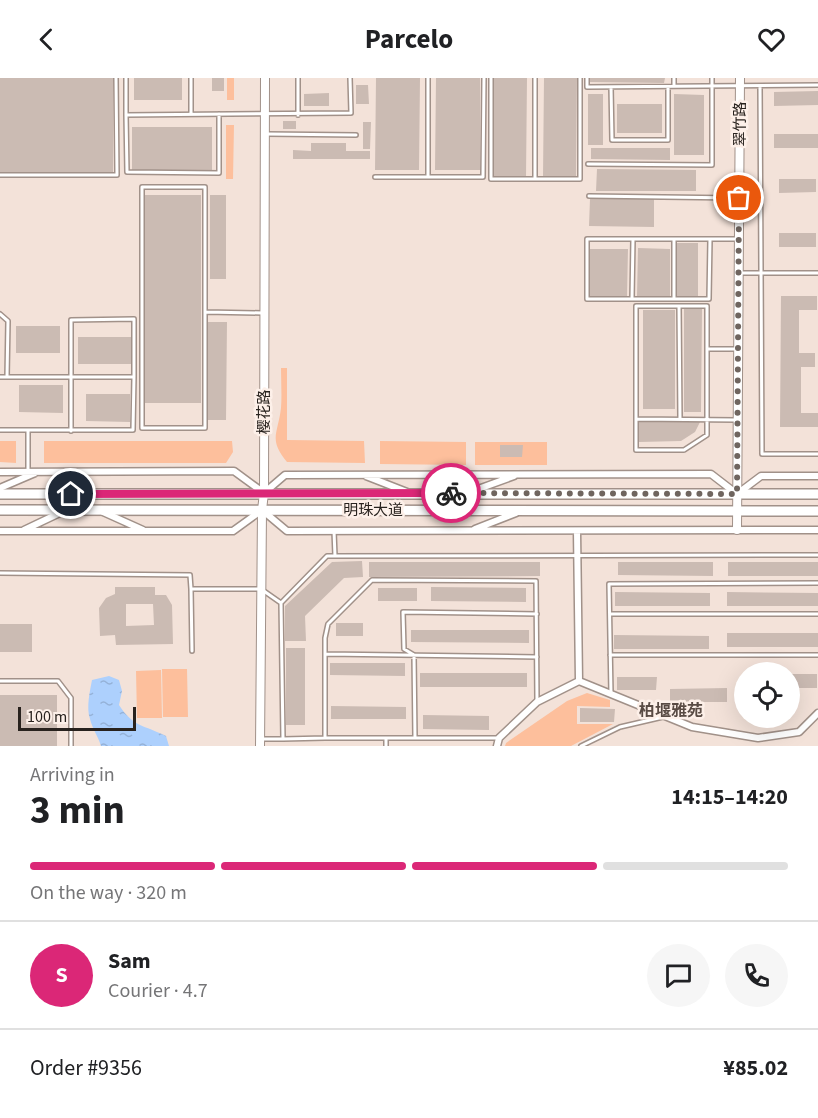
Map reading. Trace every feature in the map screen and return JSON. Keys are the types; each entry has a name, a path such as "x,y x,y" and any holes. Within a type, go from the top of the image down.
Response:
{"main road":[{"path":"163,510 171,504 171,499 164,493"},
{"path":"345,510 337,504 336,497 346,493"},
{"name":"明珠大道","path":"0,494 818,494"},
{"path":"644,494 656,499 656,506 644,510"},
{"name":"明珠大道","path":"0,510 818,511"}],"street":[{"name":"樱花路","path":"260,742 264,493 265,78"},
{"name":"翠竹路","path":"737,530 740,82"},
{"path":"0,472 234,471 264,493 285,475 711,474 737,494 760,476 818,476"},
{"path":"0,488 38,472"},
{"path":"465,493 520,474"},
{"path":"362,475 410,493"},
{"path":"21,531 66,510"},
{"path":"100,510 146,531"},
{"path":"0,531 233,531 262,510 287,531 818,530"},
{"path":"472,531 522,510"},
{"path":"577,531 579,681"},
{"path":"497,746 499,738 537,702 579,681 693,727 758,738 799,732 818,713"},
{"path":"757,746 758,738"}],"lane":[{"path":"0,175 117,175 116,78"},
{"path":"126,78 127,172 219,173 219,114"},
{"path":"191,78 191,114"},
{"path":"297,78 298,114"},
{"path":"126,115 351,113 350,78"},
{"path":"428,78 428,177"},
{"path":"375,177 483,177 484,78"},
{"path":"491,78 491,179 535,179 580,179 580,78"},
{"path":"535,78 535,179"},
{"path":"587,78 587,87 712,86 740,82 760,86 818,86"},
{"path":"674,78 674,87"},
{"path":"588,164 712,165 712,78"},
{"path":"760,86 762,454 818,454"},
{"path":"611,87 612,140 668,140 668,87"},
{"path":"265,134 356,135"},
{"path":"142,187 206,187 205,312 205,428 142,428 142,187"},
{"path":"590,196 739,198"},
{"path":"710,239 709,299 586,299 587,239 710,239 739,239"},
{"path":"632,299 633,239"},
{"path":"674,239 674,299"},
{"path":"739,273 818,273"},
{"path":"636,306 680,306 707,306 707,435 684,450 636,450 636,306"},
{"path":"680,306 680,419"},
{"path":"205,312 264,313"},
{"path":"0,314 8,321 7,377"},
{"path":"0,430 71,430 133,430 134,320 71,320 71,430"},
{"path":"707,349 738,349"},
{"path":"0,377 134,377"},
{"path":"636,419 738,420"},
{"path":"28,430 28,472"},
{"path":"334,531 334,556"},
{"path":"283,739 280,603 327,556 818,555"},
{"path":"0,573 190,575 192,651"},
{"path":"325,738 325,654 328,624 372,580 536,581 537,702"},
{"path":"611,694 609,584 818,583"},
{"path":"190,589 261,590 280,603"},
{"path":"414,656 404,649 403,612 537,614"},
{"path":"610,614 818,614"},
{"path":"325,654 537,657"},
{"path":"610,655 818,655"},
{"path":"414,656 415,738"},
{"path":"0,681 58,681 71,698 71,746"},
{"path":"581,746 620,727 665,716"},
{"path":"260,742 325,738 499,738"},
{"path":"386,738 386,746"}],"shaded area":[{"path":"227,78 234,78 234,100 227,100"},
{"path":"226,125 234,125 233,179 226,179"},
{"path":"281,368 287,368 287,440 364,441 365,463 287,462 276,442 281,408"},
{"path":"0,441 16,441 16,463 0,462"},
{"path":"44,441 232,441 233,452 226,463 44,463"},
{"path":"380,441 466,442 466,465 380,464"},
{"path":"475,442 547,442 547,465 475,465"},
{"path":"162,669 187,669 188,717 163,717"},
{"path":"161,670 162,718 137,718 136,671"},
{"path":"587,693 610,700 610,707 577,706 577,724 613,724 571,746 505,746 506,743 567,701"}],"water":[{"path":"109,676 119,680 122,691 119,705 129,718 139,725 166,736 169,746 101,746 90,719 89,699 92,680"}],"building":[{"path":"0,78 113,78 113,172 0,172"},
{"path":"134,78 182,78 182,100 134,100"},
{"path":"212,78 224,78 224,91 212,91"},
{"path":"376,78 420,78 419,170 375,170"},
{"path":"436,78 480,78 480,170 435,170"},
{"path":"494,78 527,78 526,177 493,176"},
{"path":"544,78 577,78 576,177 543,177"},
{"path":"590,78 665,78 664,83 590,82"},
{"path":"356,85 368,85 369,104 356,104"},
{"path":"818,91 818,105 774,106 774,92"},
{"path":"329,93 329,106 304,106 304,94"},
{"path":"588,94 603,94 603,145 588,145"},
{"path":"674,94 704,95 704,155 674,155"},
{"path":"617,104 662,104 662,133 617,133"},
{"path":"283,121 296,121 296,129 283,129"},
{"path":"363,122 371,122 370,149 363,149"},
{"path":"132,127 212,127 212,171 132,171"},
{"path":"774,134 818,134 818,148 774,148"},
{"path":"311,143 346,143 346,151 370,151 370,159 293,159 293,150 311,151"},
{"path":"591,148 670,148 670,160 591,159"},
{"path":"597,169 696,170 696,191 596,191"},
{"path":"779,179 816,179 816,192 779,193"},
{"path":"145,195 201,195 201,403 145,403"},
{"path":"210,195 226,195 226,279 210,279"},
{"path":"590,199 654,199 654,227 589,226"},
{"path":"779,233 816,233 816,247 779,247"},
{"path":"677,243 698,243 698,298 677,298"},
{"path":"638,248 670,249 670,296 637,296"},
{"path":"590,249 628,249 627,297 589,297"},
{"path":"781,296 817,296 817,310 799,310 799,353 815,353 815,367 801,367 801,413 818,413 818,427 780,427"},
{"path":"684,308 702,308 701,412 684,412"},
{"path":"643,310 675,310 675,409 643,409"},
{"path":"208,322 227,322 226,420 207,420"},
{"path":"16,326 60,326 60,353 16,353"},
{"path":"78,337 132,337 131,364 78,364"},
{"path":"19,385 63,385 63,413 19,412"},
{"path":"86,394 130,394 130,422 86,421"},
{"path":"639,422 700,422 695,432 681,441 639,442"},
{"path":"500,445 523,445 522,457 500,457"},
{"path":"362,561 363,577 344,578 305,616 306,641 285,641 285,606 332,562"},
{"path":"369,562 540,562 540,576 369,577"},
{"path":"618,562 713,562 713,576 618,575"},
{"path":"728,562 818,562 818,576 728,576"},
{"path":"115,587 155,587 155,595 166,595 172,605 173,644 116,645 115,635 100,636 99,608 106,598 115,594","holes":["126,604 153,604 154,625 126,626"]},
{"path":"431,587 526,588 526,602 431,601"},
{"path":"378,588 417,588 417,601 378,601"},
{"path":"615,592 710,593 710,606 615,606"},
{"path":"727,592 818,593 818,606 727,606"},
{"path":"336,623 363,623 363,636 336,636"},
{"path":"0,624 32,624 32,652 0,652"},
{"path":"411,630 529,630 529,643 411,642"},
{"path":"727,633 818,633 818,647 727,647"},
{"path":"614,635 709,636 709,649 614,649"},
{"path":"286,648 305,648 305,725 286,725"},
{"path":"330,663 405,663 405,676 330,675"},
{"path":"420,673 527,673 527,687 420,687"},
{"path":"800,674 817,674 817,688 800,688"},
{"path":"617,677 657,677 656,690 617,690"},
{"path":"727,688 727,702 670,702 670,689"},
{"path":"0,695 57,695 57,746 0,746"},
{"path":"331,706 406,707 406,719 331,719"},
{"path":"580,708 615,709 614,722 580,722"},
{"path":"423,715 489,716 489,730 423,729"}],"way so far":[{"path":"451,493 737,494 739,198"}],"district":[{"name":"柏堰雅苑","path":"671,710"}],"route":[{"path":"71,494 451,493"}]}
